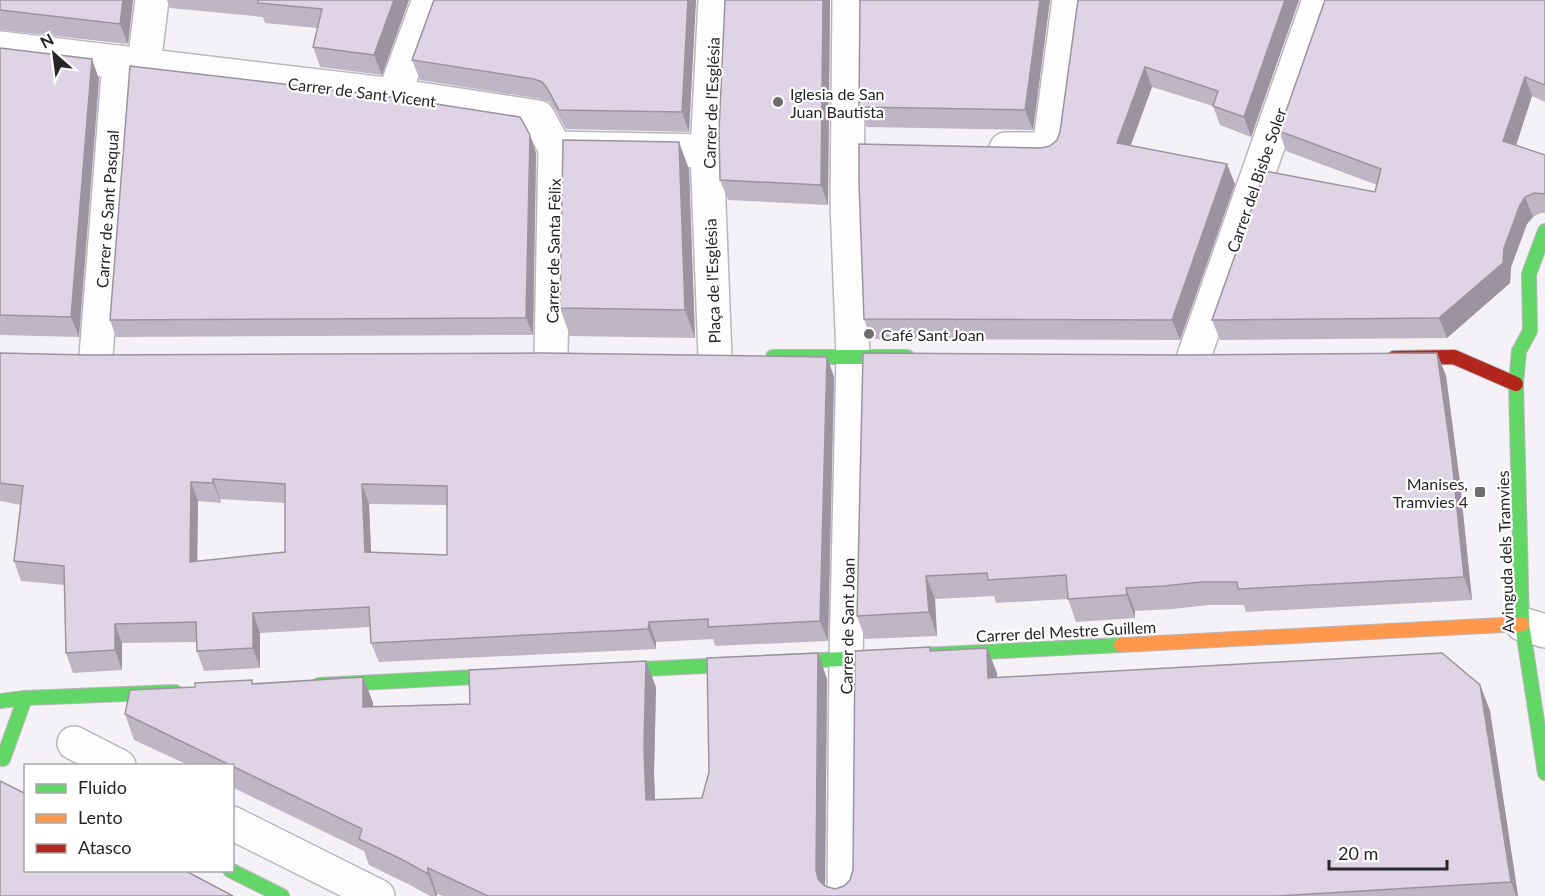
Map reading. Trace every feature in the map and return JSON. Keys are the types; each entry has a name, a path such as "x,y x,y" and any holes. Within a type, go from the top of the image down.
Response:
{"main road":[{"path":"1545,231 1529,274 1530,331 1545,323"},
{"name":"Avinguda dels Tramvies","path":"1530,331 1519,351 1516,384 1545,773"},
{"path":"761,357 923,357"},
{"path":"1383,358 1454,357 1516,384"},
{"name":"Carrer del Mestre Guillem","path":"597,671 1533,628"},
{"path":"311,685 525,675"},
{"path":"0,701 193,691"},
{"path":"18,766 2,758 25,698"},
{"path":"234,872 282,896"}],"street":[{"name":"Carrer de Sant Pasqual","path":"96,355 131,63 152,0"},
{"path":"394,95 429,0"},
{"name":"Carrer de l'Església","path":"710,206 707,151 715,0"},
{"path":"849,0 859,145 847,203 853,357"},
{"path":"978,148 1049,150 1069,0"},
{"name":"Carrer del Bisbe Soler","path":"1193,359 1319,0"},
{"name":"Carrer de Sant Vicent","path":"0,48 394,95 538,117 555,148"},
{"path":"555,148 707,151"},
{"name":"Carrer de Santa Fèlix","path":"551,354 555,148"},
{"name":"Plaça de l'Església","path":"710,206 715,357"},
{"name":"Carrer de Sant Joan","path":"844,896 846,659 853,357"},
{"path":"74,743 117,764"},
{"path":"234,824 378,896"}],"building":[{"path":"0,0 123,0 120,24 0,10"},
{"path":"258,0 394,0 374,55 313,47 322,9 258,3"},
{"path":"434,0 688,0 682,112 559,110 547,88 542,82 534,79 412,60"},
{"name":"Iglesia de San Juan Bautista","path":"725,0 823,0 821,185 720,180 719,131"},
{"path":"860,0 1040,0 1025,110 859,107"},
{"path":"1078,0 1285,0 1244,117 1213,106 1218,91 1145,67 1117,143 1227,164 1172,320 864,319 859,144 1041,148 1050,146 1057,140 1060,132"},
{"path":"1325,0 1545,0 1545,85 1525,77 1503,141 1545,155 1545,194 1534,193 1525,197 1504,248 1503,263 1439,318 1212,320 1265,171 1375,192 1381,169 1279,131"},
{"path":"0,48 92,59 71,317 0,315"},
{"path":"130,66 385,96 520,117 530,135 526,318 110,320"},
{"path":"563,140 679,142 685,310 560,308"},
{"path":"0,353 88,355 544,353 827,357 820,621 708,627 708,619 649,622 648,629 371,643 369,607 253,613 253,648 197,651 196,622 115,624 115,650 66,653 64,566 14,561 23,486 0,483","holes":["213,479 285,484 285,552 190,562 191,482 213,483","362,484 447,486 447,555 365,552"]},
{"path":"863,353 1185,355 1437,353 1452,460 1464,577 1238,589 1237,582 1201,582 1126,588 1127,595 1068,599 1066,575 988,580 987,573 926,576 929,612 857,616"},
{"path":"930,647 930,651 987,648 988,678 1442,653 1480,685 1511,882 1277,896 488,896 428,868 428,874 359,839 362,829 234,767 234,764 228,764 125,714 130,690 195,687 195,683 252,680 252,684 363,677 363,707 470,704 469,670 646,661 644,747 646,800 702,798 709,772 707,658 818,653 816,870 818,879 825,886 835,889 844,886 850,880 853,870 855,651"},
{"path":"0,781 24,793 24,872 188,872 233,896 0,896"}],"traffic: fast":[{"path":"1545,231 1529,274 1530,331 1519,351 1516,384 1522,624 1545,773"},
{"path":"773,357 907,357"},
{"path":"604,671 1121,645"},
{"path":"319,685 513,675"},
{"path":"0,701 175,692"},
{"path":"3,759 25,698"},
{"path":"234,872 282,896"}],"traffic: slow":[{"path":"1121,645 1522,624"}],"traffic: jam":[{"path":"1394,358 1454,357 1516,384"}],"place":[{"name":"Iglesia de San Juan Bautista","path":"778,102"},
{"name":"Café Sant Joan","path":"869,334"},
{"name":"Manises, Tramvies 4","path":"1480,492"}]}
